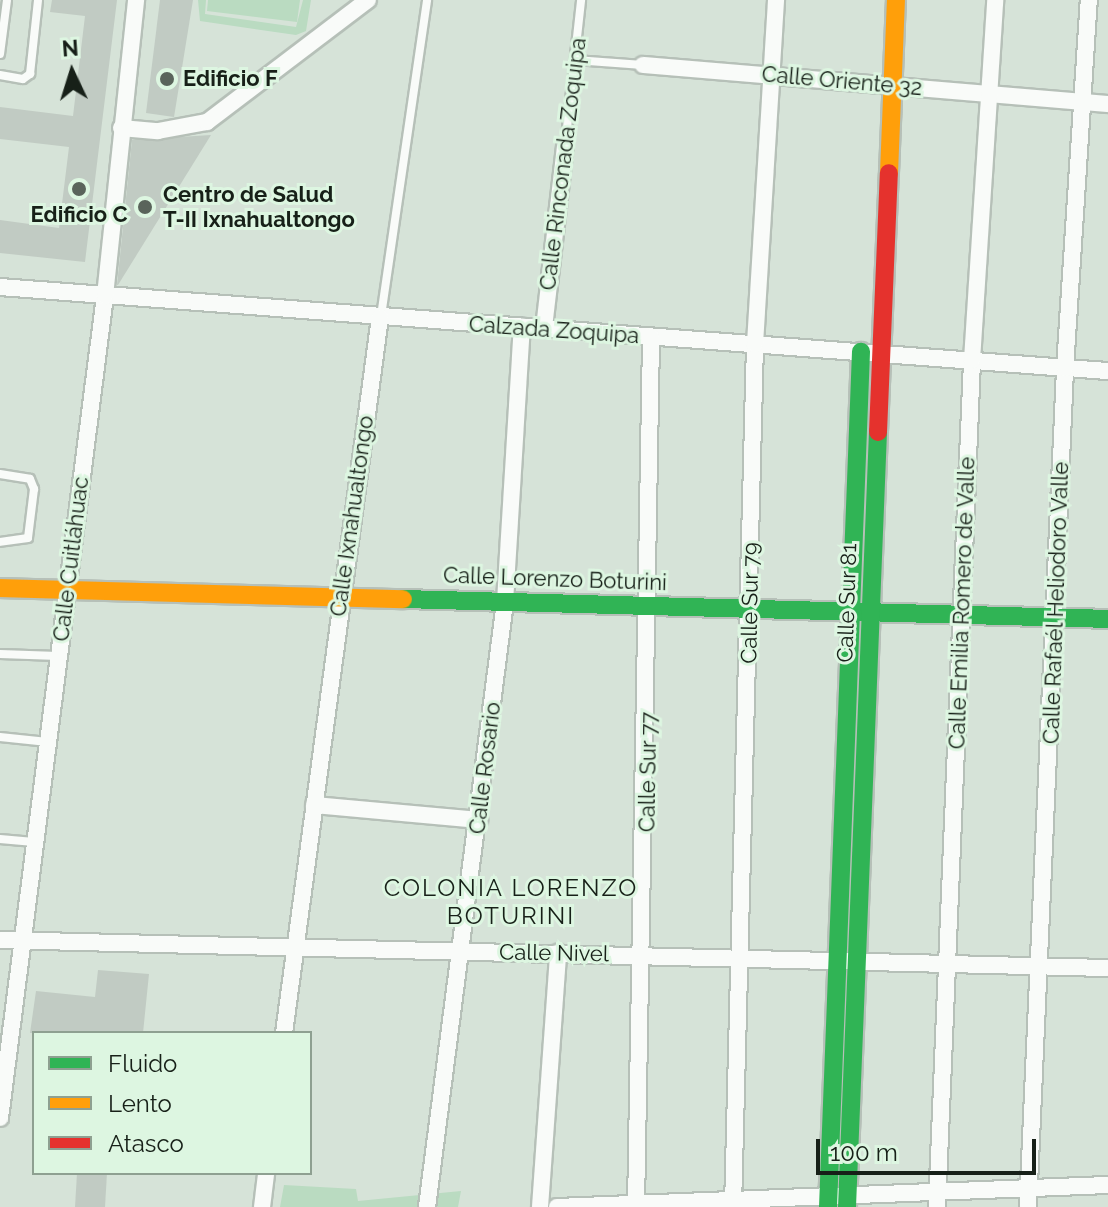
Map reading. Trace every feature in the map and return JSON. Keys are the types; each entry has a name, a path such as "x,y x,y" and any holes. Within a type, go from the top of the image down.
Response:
{"street":[{"name":"Calle Cuitláhuac","path":"0,1118 105,296 136,0"},
{"path":"121,128 158,131 207,122 368,0"},
{"name":"Calle Sur 79","path":"733,1202 743,958 755,344 776,0"},
{"name":"Calle Sur 81","path":"838,1200 847,961 851,612 896,0"},
{"name":"Calle Emilia Romero de Valle","path":"938,1199 972,360 995,0"},
{"name":"Calle Rafaél Heliodoro Valle","path":"1028,1207 1065,368 1089,0"},
{"name":"Calle Oriente 32","path":"643,65 1108,104"},
{"name":"Calle Rinconada Zoquipa","path":"544,328 565,147"},
{"name":"Calzada Zoquipa","path":"0,287 1108,371"},
{"name":"Calle Ixnahualtongo","path":"284,1031 380,317"},
{"name":"Calle Rosario","path":"427,1207 505,602 522,327"},
{"name":"Calle Sur 77","path":"636,1205 651,606 651,337"},
{"name":"Calle Sur 81","path":"847,961 871,613 870,353"},
{"name":"Calle Lorenzo Boturini","path":"0,588 1108,619"},
{"path":"314,805 479,820"},
{"name":"Calle Nivel","path":"0,940 1108,968"},
{"path":"540,1207 558,953"},
{"path":"262,1207 266,1175"},
{"path":"557,1207 938,1199 1029,1188 1108,1185"}],"lane":[{"path":"0,54 7,0"},
{"path":"0,75 23,79 30,74 38,0"},
{"name":"Calle Ixnahualtongo","path":"380,317 427,0"},
{"name":"Calle Rinconada Zoquipa","path":"565,147 581,0"},
{"name":"Calle Oriente 32","path":"575,60 643,65"},
{"path":"0,474 30,479 34,489 28,538 0,542"},
{"path":"0,654 59,656"},
{"path":"0,737 48,742"},
{"path":"0,839 34,842"}],"green space":[{"path":"198,0 206,0 205,14 296,27 303,0 311,0 306,31 296,35 200,21"},
{"path":"208,0 300,0 297,22 207,11"},
{"path":"284,1185 356,1189 358,1201 461,1191 458,1207 280,1207"}],"building":[{"path":"52,0 117,0 85,262 0,253 0,220 59,228 69,147 0,139 0,107 73,116 85,16 50,12"},
{"name":"Edificio F","path":"160,0 193,0 174,117 146,113"},
{"name":"Centro de Salud T-II Ixnahualtongo","path":"211,135 118,285 117,285 132,140"},
{"path":"98,970 149,974 143,1031 30,1033 36,991 95,997"},
{"path":"77,1175 107,1175 105,1207 75,1207"}],"traffic: fast":[{"path":"828,1207 861,352"},
{"path":"847,1207 878,432"},
{"path":"403,599 1108,619"}],"traffic: slow":[{"path":"889,173 896,0"},
{"path":"0,588 403,599"}],"traffic: jam":[{"path":"878,432 889,173"}],"place":[{"name":"Edificio F","path":"167,79"},
{"name":"Edificio C","path":"79,189"},
{"name":"Centro de Salud T-II Ixnahualtongo","path":"145,207"}],"district":[{"name":"COLONIA LORENZO BOTURINI","path":"511,902"}]}
